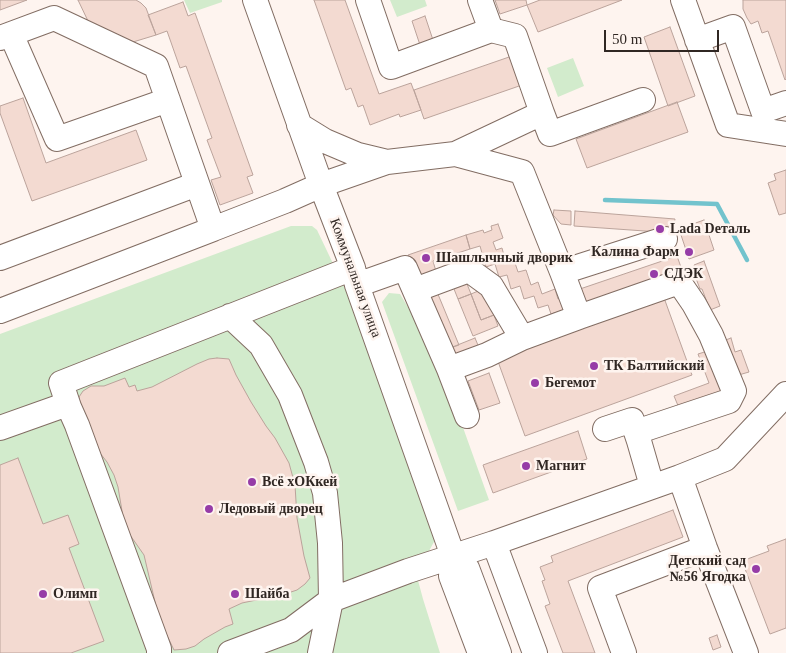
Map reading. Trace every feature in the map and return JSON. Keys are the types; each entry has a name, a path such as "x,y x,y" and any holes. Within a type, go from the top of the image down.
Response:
{"street":[{"name":"Коммунальная улица","path":"255,0 453,556 451,576 480,653"},
{"path":"368,0 391,67 491,30 514,36 550,134 643,100"},
{"path":"480,0 491,30"},
{"path":"683,0 728,125 786,134"},
{"path":"168,100 57,139 5,36 54,18 156,66 168,100 197,184 213,229"},
{"path":"697,40 733,27 762,111 786,103"},
{"path":"0,311 285,201 321,185 387,162 455,154 542,113"},
{"path":"299,125 325,142 358,155 387,162"},
{"path":"455,154 522,172 579,317"},
{"path":"0,258 197,184"},
{"path":"562,272 664,240"},
{"path":"160,653 61,382 230,316 355,277 405,268 449,369 467,416"},
{"path":"415,290 468,270 490,286 522,338"},
{"path":"449,369 487,355 522,338 679,282 694,304 710,335 734,391 729,401 636,432"},
{"path":"230,316 261,345 290,395 316,462 325,492 330,543 332,600 320,653"},
{"path":"230,653 291,630 332,600 453,556 494,544 725,460 786,394"},
{"path":"0,428 60,407 69,407"},
{"path":"605,430 632,420 652,486"},
{"path":"680,476 705,548 746,653"},
{"path":"494,544 535,653"},
{"path":"624,653 600,588 705,548"},
{"name":"Коммунальная улица","path":"453,556 467,568 499,653"}],"green space":[{"path":"184,0 222,0 222,2 190,13"},
{"path":"390,0 425,0 427,6 397,17"},
{"path":"573,58 584,86 558,97 547,68"},
{"path":"291,226 312,226 317,230 348,295 435,540 429,551 412,558 440,653 0,653 0,334"},
{"path":"389,293 400,294 437,355 489,500 458,511 382,302"}],"building":[{"path":"0,0 27,0 0,10"},
{"path":"78,0 136,0 146,8 156,35 133,42 88,21"},
{"path":"314,0 345,0 379,94 411,83 421,110 400,117 399,114 370,125 363,105 358,107 351,88 346,90"},
{"path":"495,0 526,0 527,5 500,14"},
{"path":"540,0 622,0 538,32 527,5"},
{"path":"743,0 786,0 785,80 768,31 762,33 758,21 751,24 743,9"},
{"path":"183,2 188,16 195,13 253,175 247,177 253,193 220,205 211,180 221,177 207,140 212,138 186,66 180,68 167,31 156,35 148,15"},
{"path":"425,16 433,40 420,45 412,21"},
{"path":"670,27 695,96 668,106 644,37"},
{"path":"512,56 522,85 424,119 414,90"},
{"path":"23,98 46,163 136,130 147,160 32,201 0,113 0,106"},
{"path":"677,102 688,132 587,168 576,139"},
{"path":"786,170 786,213 779,215 768,183 776,180 774,174"},
{"path":"554,210 571,211 571,225 561,224 553,215"},
{"path":"575,211 675,219 673,233 574,226"},
{"path":"704,220 714,250 689,259 679,229"},
{"path":"498,224 503,238 493,242 496,250 502,248 506,263 514,260 518,272 526,270 531,285 538,282 542,294 555,289 558,299 566,296 570,308 551,314 548,305 538,308 534,296 524,299 520,286 511,289 507,275 499,277 495,264 486,267 480,246 470,249 466,235 483,230 484,233 492,230 491,226"},
{"name":"Шашлычный дворик","path":"466,235 470,249 433,261 437,275 417,281 408,255"},
{"path":"677,256 682,270 582,305 577,290"},
{"path":"704,261 720,306 710,310 694,273 696,272 694,265"},
{"path":"465,279 471,294 458,299 452,284"},
{"path":"435,287 459,345 445,350 422,293"},
{"path":"483,289 494,315 481,320 471,294"},
{"path":"471,294 481,320 494,315 498,326 473,336 458,299"},
{"name":"ТК Балтийский","path":"663,295 692,375 525,436 496,356"},
{"path":"475,338 480,350 450,362 445,350"},
{"path":"731,338 735,352 741,350 749,372 735,376 723,341"},
{"path":"711,350 725,391 679,408 674,396 709,383 698,354"},
{"name":"Ледовый дворец","path":"217,358 229,359 251,402 289,463 295,485 297,518 310,578 297,590 242,603 229,609 233,624 204,639 195,646 174,650 159,619 144,555 130,535 123,517 114,475 92,439 83,417 79,397 83,391 91,386 104,386 125,378 129,387 135,385 137,391 152,387 197,364"},
{"path":"489,373 500,403 479,410 468,381"},
{"path":"578,431 587,459 493,493 483,465"},
{"name":"Олимп","path":"18,458 43,524 68,515 79,544 69,548 104,641 71,653 0,653 0,465"},
{"path":"673,510 683,537 568,581 595,653 563,653 545,606 550,604 542,581 545,580 540,567 553,562 551,556"},
{"path":"786,539 786,628 770,634 742,561 769,551 767,546"},
{"path":"717,635 721,647 713,650 709,638"}],"waterway":[{"path":"605,200 717,204 747,260"}],"place":[{"name":"Lada Dеталь","path":"660,229"},
{"name":"Калина Фарм","path":"689,252"},
{"name":"Шашлычный дворик","path":"426,258"},
{"name":"СДЭК","path":"654,274"},
{"name":"ТК Балтийский","path":"594,366"},
{"name":"Бегемот","path":"535,383"},
{"name":"Магнит","path":"526,466"},
{"name":"Всё хОКкей","path":"252,482"},
{"name":"Ледовый дворец","path":"209,509"},
{"name":"Детский сад №56 Ягодка","path":"756,569"},
{"name":"Олимп","path":"43,594"},
{"name":"Шайба","path":"235,594"}]}
